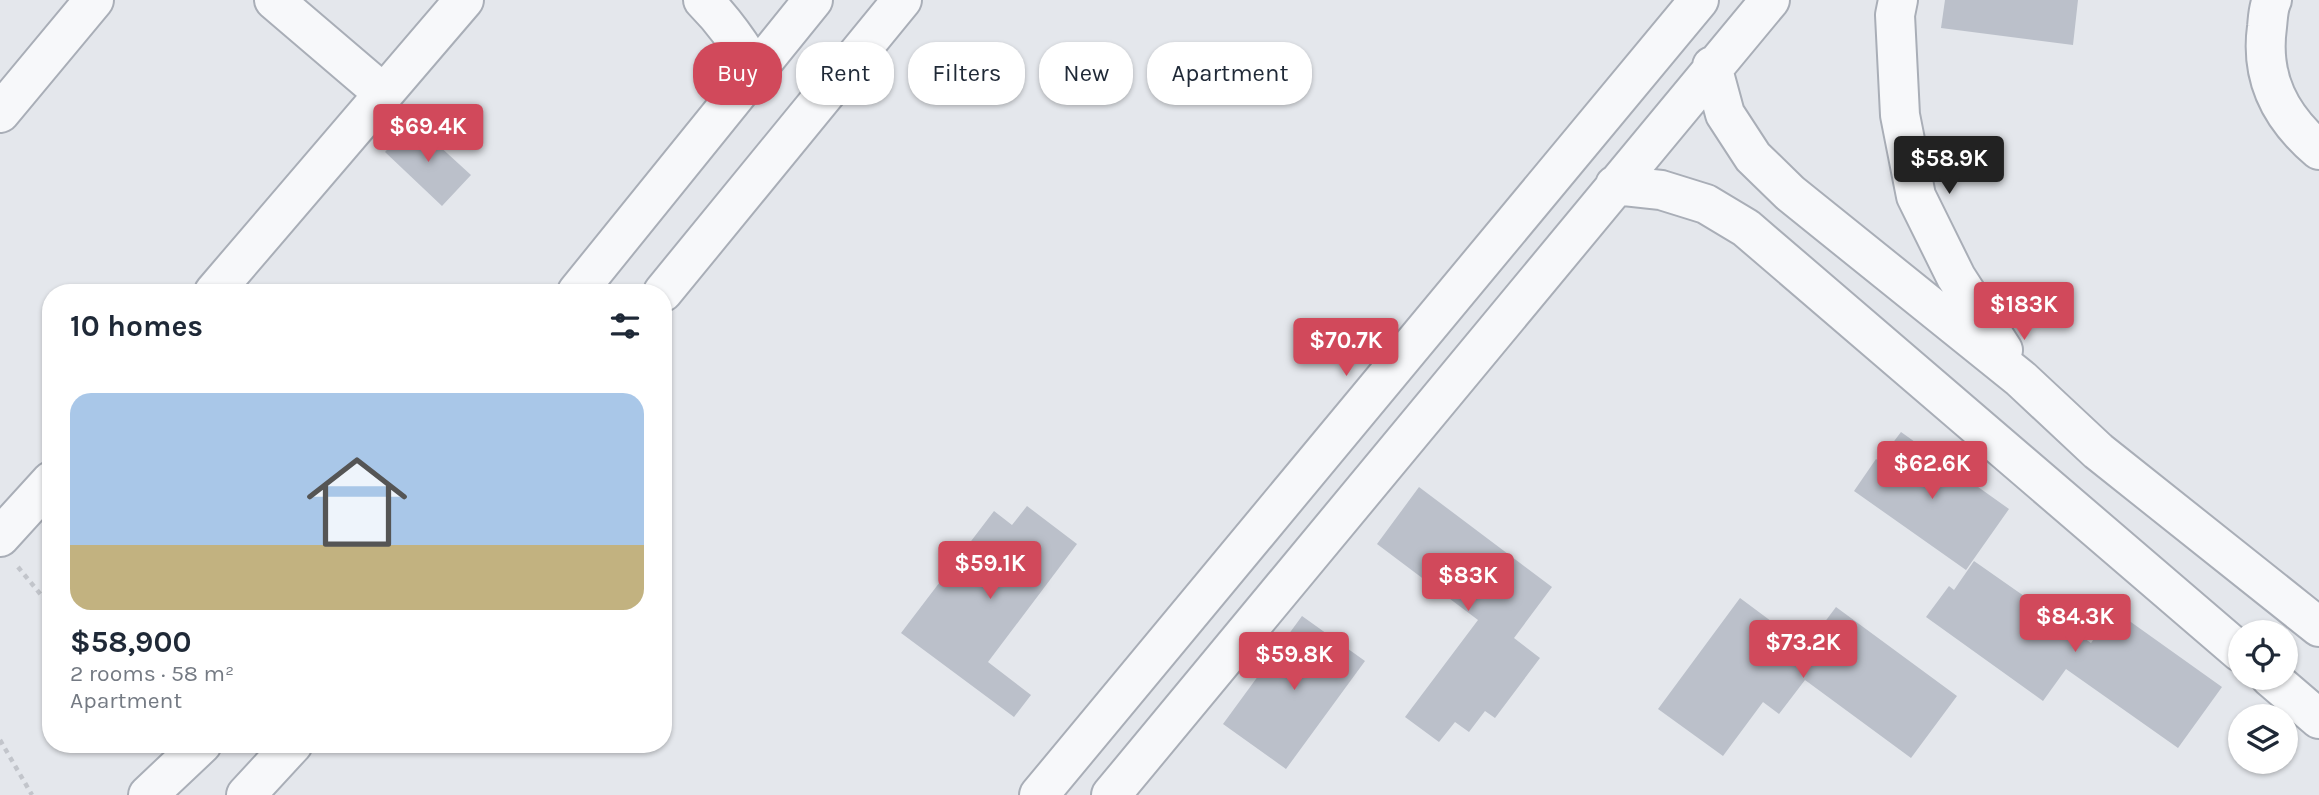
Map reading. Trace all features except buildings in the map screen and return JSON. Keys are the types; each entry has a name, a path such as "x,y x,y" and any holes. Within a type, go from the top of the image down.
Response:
{"street":[{"path":"0,113 94,0"},
{"path":"274,0 384,94"},
{"path":"221,284 464,0"},
{"path":"703,0 739,42"},
{"path":"779,42 813,0"},
{"path":"670,284 902,0"},
{"path":"1039,795 1699,0"},
{"path":"1111,795 1712,66 1770,0"},
{"path":"1898,0 1895,15 1900,115 1916,196 1956,277 2021,379"},
{"path":"2272,0 2264,51 2275,99 2304,138 2319,150"},
{"path":"1712,66 1725,114 1753,158 1790,193 2021,379 2098,451 2319,627"},
{"path":"583,284 728,105"},
{"path":"1615,185 1661,190 1706,204 1746,228 2228,642"},
{"path":"8,551 42,496"},
{"path":"2285,690 2319,719"},
{"path":"148,795 192,753"},
{"path":"246,795 285,753"}],"path":[{"path":"8,551 42,595"},
{"path":"0,740 32,795"}]}
